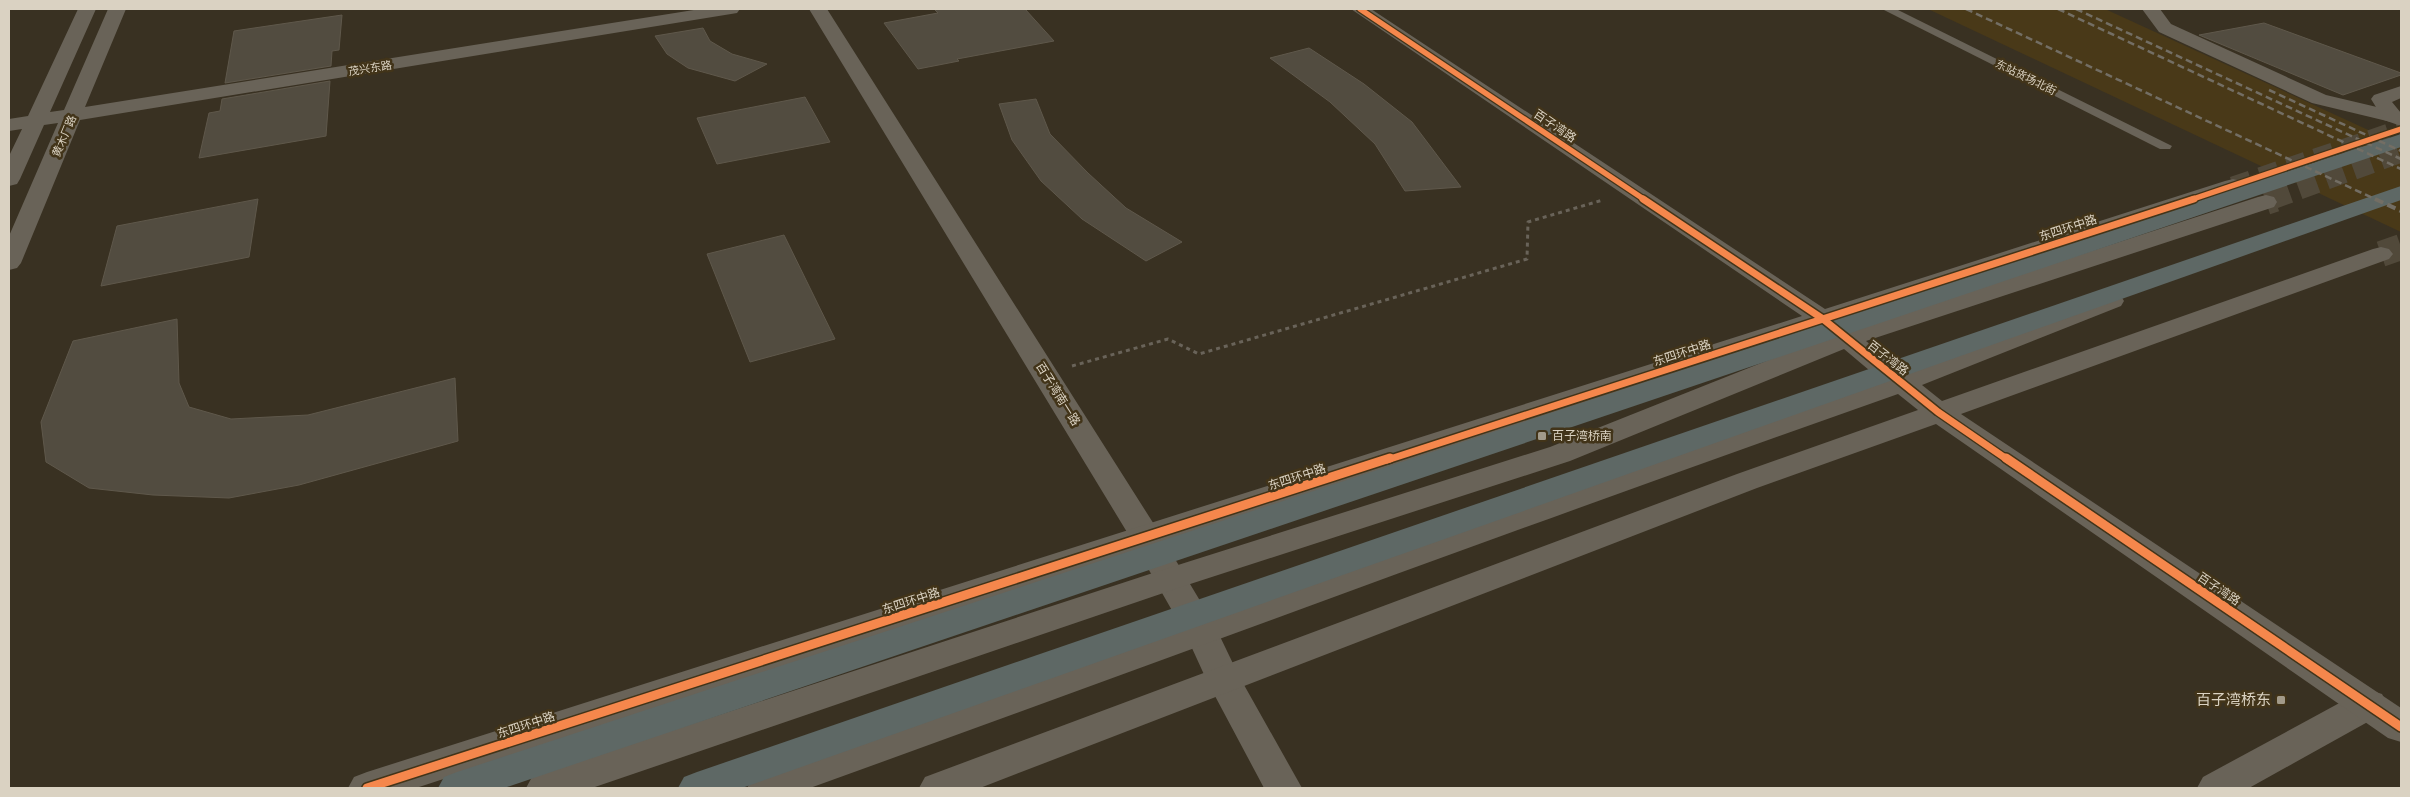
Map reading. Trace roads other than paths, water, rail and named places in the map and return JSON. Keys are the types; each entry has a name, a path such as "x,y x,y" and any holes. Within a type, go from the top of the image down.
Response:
{"highway":[{"name":"东四环中路","path":"457,788 2398,125"},
{"path":"697,788 2401,193"}],"main road":[{"path":"9,179 38,120 87,9"},
{"name":"黄木厂路","path":"9,263 117,9"},
{"name":"茂兴东路","path":"9,125 730,9"},
{"name":"百子湾南一路","path":"818,9 1146,537 1202,633 1224,681 1282,788"},
{"name":"百子湾路","path":"1360,9 1633,191 1834,329 1938,412 2401,726"},
{"path":"2151,9 2165,28 2320,99 2398,125"},
{"path":"2398,125 2381,99 2401,92"},
{"name":"东四环中路","path":"545,788 1170,579 1560,454 1834,329 2233,186"},
{"name":"东四环中路","path":"368,788 1146,537 1834,329 2266,202"},
{"path":"766,788 1202,633 1565,500 1902,383 2311,223"},
{"path":"938,788 1747,481 2381,254"},
{"path":"2216,788 2368,704"}],"lane":[{"name":"东站货场北街","path":"1888,9 2165,146"}],"tunnel":[{"path":"2233,186 2401,129"},
{"path":"2272,200 2401,153"},
{"path":"2266,202 2272,200"},
{"path":"2381,254 2401,247"}],"railway":[{"path":"1966,9 2377,200"},
{"path":"2058,9 2401,169"},
{"path":"2076,9 2401,159"},
{"path":"2269,90 2401,151"},
{"path":"2375,199 2401,211"}],"place":[{"name":"百子湾桥南","path":"1542,436"},
{"name":"百子湾桥东","path":"2281,700"}]}
